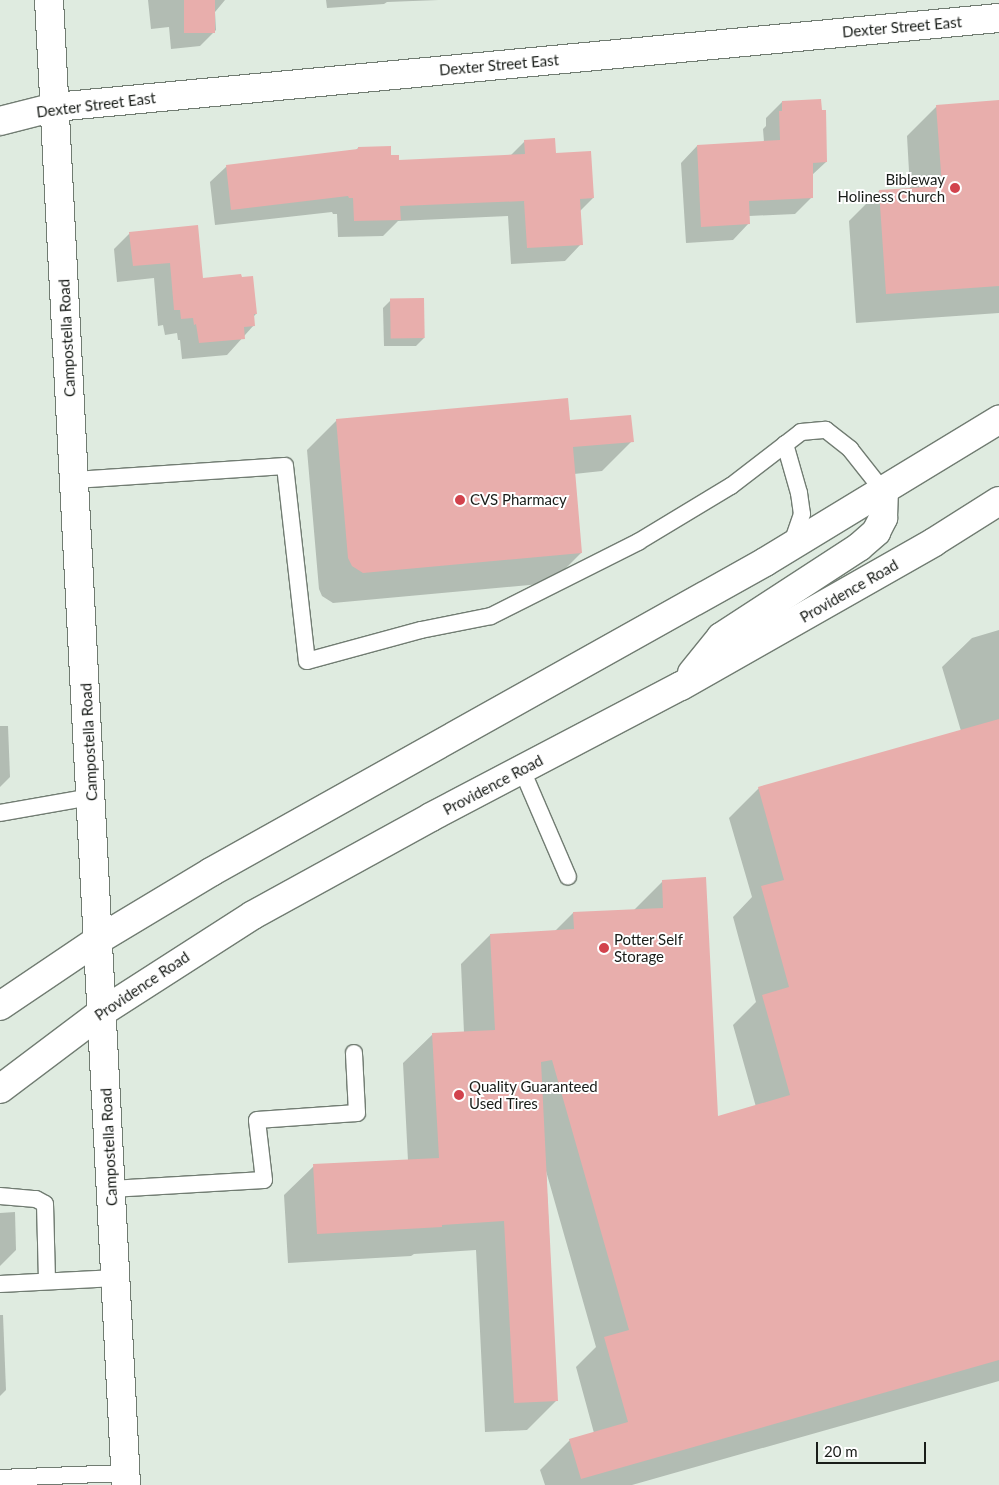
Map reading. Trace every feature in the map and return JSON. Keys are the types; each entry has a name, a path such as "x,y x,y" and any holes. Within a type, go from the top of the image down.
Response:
{"main road":[{"name":"Campostella Road","path":"49,0 126,1479"},
{"name":"Dexter Street East","path":"0,121 55,107 999,18"},
{"path":"0,1006 98,940 211,872 791,546 884,492 999,420"},
{"path":"681,686 721,637 859,547 876,532 882,518 884,492"},
{"name":"Providence Road","path":"0,1088 102,1012 253,915 681,686 934,542 999,501"}],"lane":[{"path":"75,480 285,466 307,661 421,630 491,616 638,542 730,486 802,432 826,430 850,448 884,492"},
{"path":"785,444 799,493 802,514 791,546"},
{"path":"522,770 568,877"},
{"path":"0,813 91,797"},
{"path":"111,1189 264,1180 257,1120 357,1113 354,1052"},
{"path":"0,1196 36,1199 45,1204 47,1281"},
{"path":"0,1284 116,1278"},
{"path":"0,1478 126,1479"}],"building":[{"path":"184,0 215,0 215,33 184,33"},
{"path":"821,99 822,110 826,110 827,162 813,163 813,198 749,201 750,224 701,227 697,145 780,140 779,111 782,111 782,101"},
{"name":"Bibleway Holiness Church","path":"999,100 999,286 886,294 879,190 942,186 936,105"},
{"path":"555,138 556,153 591,151 594,198 580,199 583,245 527,248 524,201 400,206 401,220 354,221 353,198 348,196 231,210 226,165 358,149 358,147 391,146 391,155 399,155 399,160 525,154 524,140"},
{"path":"198,225 203,278 241,274 242,277 253,276 257,314 254,314 255,326 244,327 245,339 199,343 196,324 194,325 193,318 181,319 180,310 174,310 170,263 133,266 129,232"},
{"path":"424,298 425,338 391,339 390,299"},
{"name":"CVS Pharmacy","path":"568,398 570,420 631,415 634,442 573,447 582,553 363,573 352,566 348,558 336,419"},
{"path":"999,719 999,1360 581,1479 569,1439 628,1422 604,1337 629,1330 552,1060 541,1062 558,1401 514,1403 504,1221 442,1225 442,1227 317,1234 313,1164 439,1158 432,1033 495,1030 490,934 574,929 573,912 663,908 662,880 706,877 718,1116 790,1095 762,995 789,987 761,886 784,880 758,787"}],"place":[{"name":"Bibleway Holiness Church","path":"955,188"},
{"name":"CVS Pharmacy","path":"460,500"},
{"name":"Potter Self Storage","path":"604,948"},
{"name":"Quality Guaranteed Used Tires","path":"459,1095"}]}
